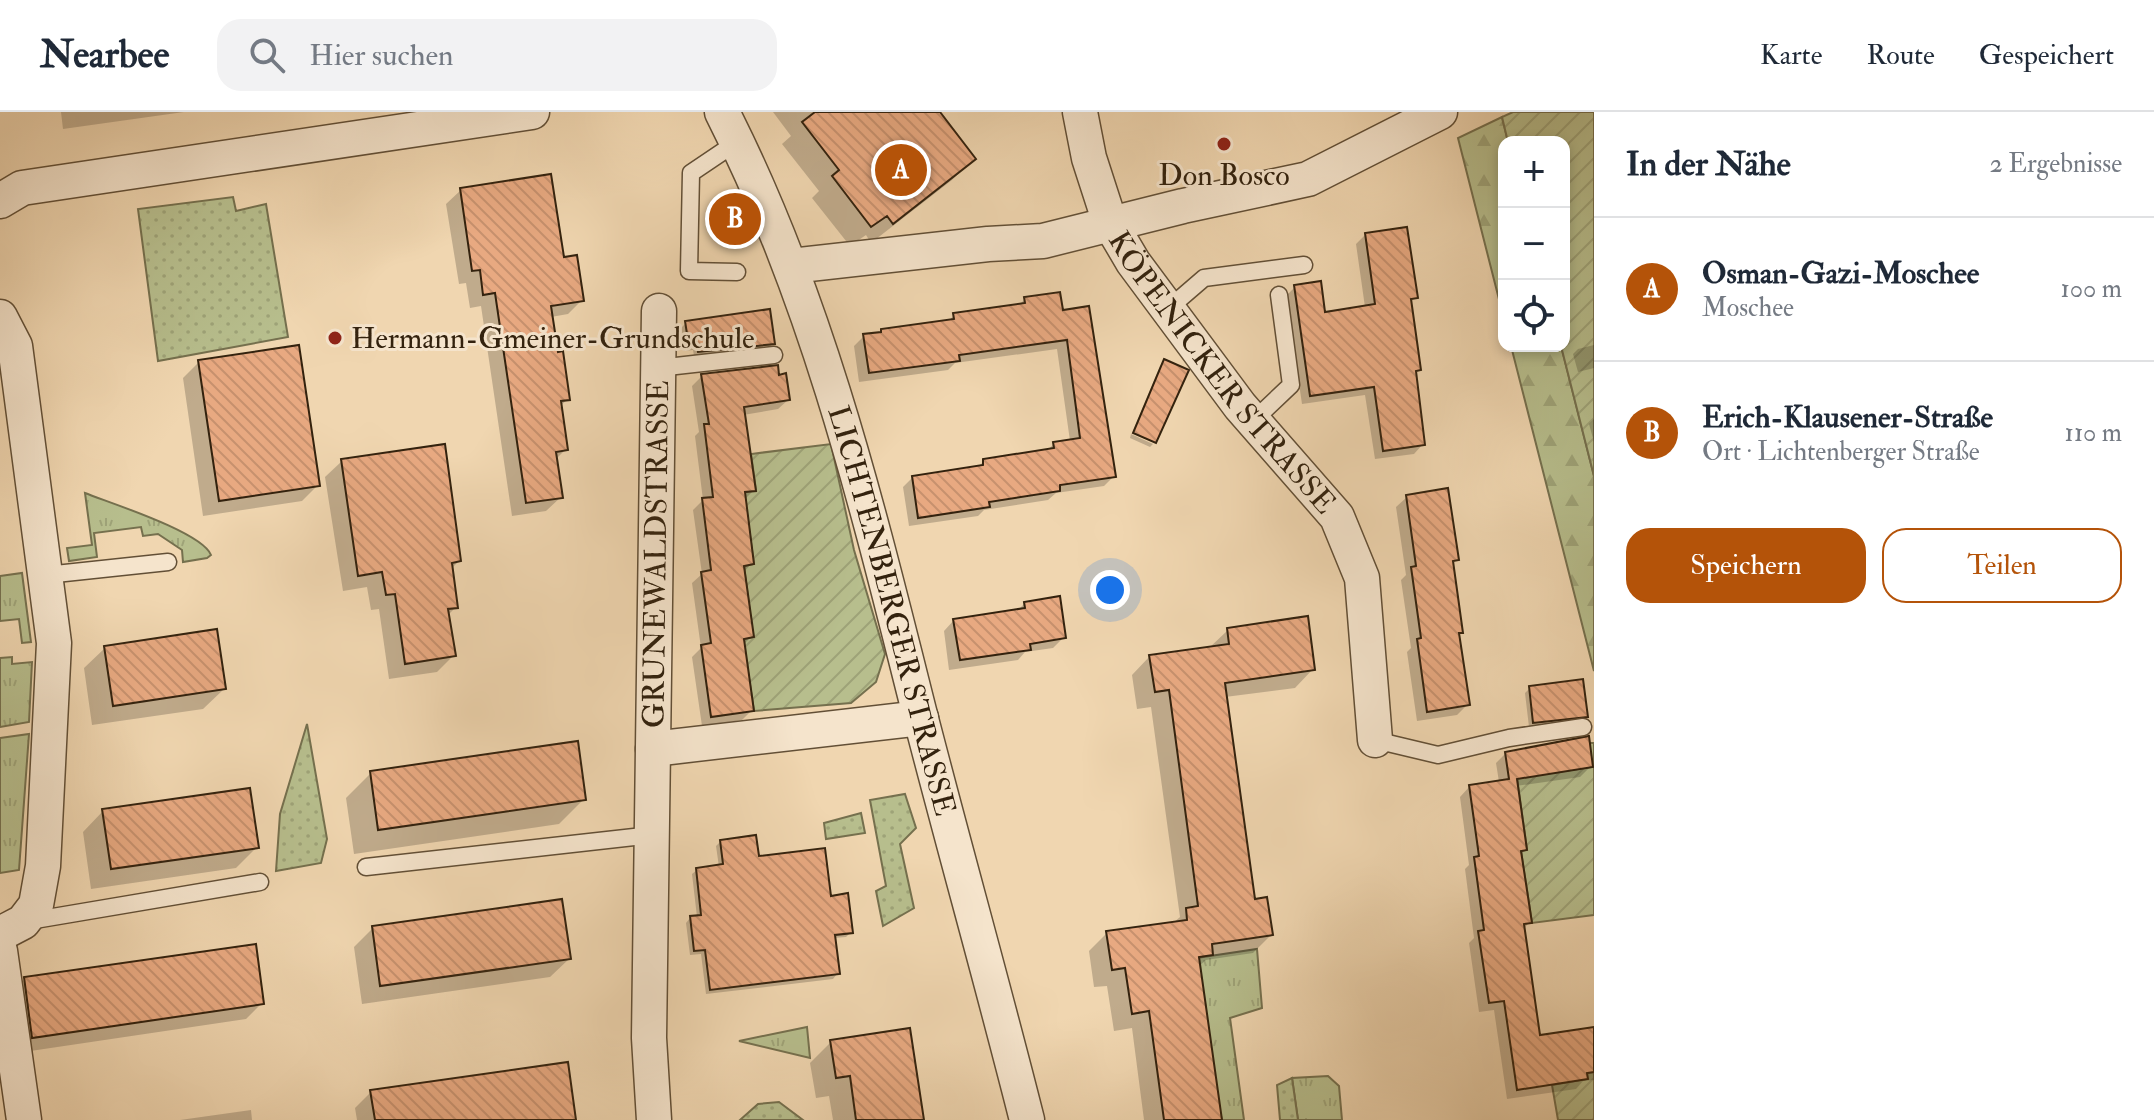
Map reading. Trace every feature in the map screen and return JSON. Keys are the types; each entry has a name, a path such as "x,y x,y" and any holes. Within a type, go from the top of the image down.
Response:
{"street":[{"path":"0,201 22,188 532,112"},
{"path":"1080,112 1089,158 1110,223 1308,179 1440,112"},
{"name":"LICHTENBERGER STRASSE","path":"729,127 791,266 851,447 1027,1120"},
{"name":"KÖPENICKER STRASSE","path":"791,266 988,244 1043,241 1110,223 1133,262 1253,421 1337,517 1362,578 1375,740"},
{"name":"GRUNEWALDSTRASSE","path":"654,1120 649,1038 659,311"},
{"path":"0,317 15,346 54,643 43,866 36,905 12,928"},
{"name":"GRUNEWALDSTRASSE","path":"653,749 921,718"},
{"path":"0,951 24,1120"}],"lane":[{"path":"729,127 691,173 689,271 737,272"},
{"path":"1168,309 1204,278 1304,265"},
{"path":"1253,421 1291,385 1279,295"},
{"path":"658,368 774,355"},
{"path":"46,575 168,562"},
{"path":"1375,740 1438,755 1509,738 1583,727"},
{"path":"366,867 652,835"},
{"path":"12,928 260,882"}],"green space":[{"path":"1513,112 1594,112 1594,476 1563,352 1570,352 1570,136 1507,136 1502,117"},
{"path":"1502,117 1507,136 1498,136 1498,295 1458,138"},
{"path":"233,197 236,211 266,204 288,337 158,361 138,209"},
{"path":"1513,352 1563,352 1594,476 1594,671"},
{"path":"831,444 854,550 885,654 876,682 851,703 754,711 743,639 753,637 744,566 754,564 744,492 756,490 751,454"},
{"path":"85,493 174,528 204,546 211,555 183,562 182,550 158,534 143,536 141,527 94,533 97,557 69,561 67,548 92,545"},
{"path":"22,573 31,642 22,643 19,619 0,621 0,576"},
{"path":"12,657 12,664 32,662 29,722 0,727 0,658"},
{"path":"307,724 327,839 321,863 276,871 280,814"},
{"path":"29,734 19,870 0,873 0,738"},
{"path":"1589,743 1594,743 1594,915 1532,923 1521,851 1527,849 1517,778 1592,767"},
{"path":"905,794 916,828 900,844 914,908 883,926 876,891 886,886 870,800"},
{"path":"861,813 865,833 826,839 824,823"},
{"path":"1257,949 1262,1008 1230,1018 1244,1120 1222,1120 1183,960"},
{"path":"807,1027 810,1058 739,1041"},
{"path":"1594,1072 1594,1120 1558,1120 1552,1085 1587,1079 1587,1073"},
{"path":"1328,1076 1339,1086 1342,1120 1298,1120 1292,1078"},
{"path":"1292,1078 1298,1120 1280,1120 1277,1085"},
{"path":"779,1102 803,1120 740,1120 758,1104"}],"building":[{"path":"815,112 940,112 976,159 893,224 887,216 871,227 832,176 839,170 802,122"},
{"path":"551,174 564,257 577,255 584,301 551,306 558,352 563,351 570,400 561,401 568,450 556,452 563,498 526,503 495,293 483,295 480,270 472,271 460,188"},
{"path":"1407,227 1418,298 1411,299 1421,370 1416,371 1425,445 1383,451 1374,387 1310,396 1294,285 1321,281 1325,312 1375,304 1365,233"},
{"path":"1060,292 1063,310 1089,306 1116,477 1060,485 1060,491 989,502 990,507 918,518 912,476 983,465 983,459 1054,448 1053,442 1080,438 1067,340 959,355 960,361 869,373 863,334 954,319 953,313 1025,303 1024,297"},
{"path":"770,309 775,344 698,352 697,346 689,347 685,321"},
{"path":"299,345 320,486 219,501 198,360"},
{"path":"1164,359 1189,370 1156,443 1133,433"},
{"path":"778,365 779,375 786,373 790,400 744,407 756,491 745,492 754,564 744,566 754,637 744,639 754,711 711,717 701,645 711,643 701,572 711,570 702,498 713,497 704,424 709,424 701,374"},
{"path":"445,444 461,561 452,563 458,608 448,609 456,656 405,664 395,594 386,595 382,572 358,576 341,459"},
{"path":"1448,488 1459,560 1453,561 1463,633 1459,633 1470,705 1427,712 1411,567 1416,566 1406,495"},
{"path":"1060,596 1066,638 1030,644 1031,650 960,660 953,619 1025,608 1024,602"},
{"path":"1308,616 1315,670 1225,683 1255,899 1267,897 1273,935 1212,944 1213,955 1199,957 1222,1120 1164,1120 1149,1011 1132,1014 1125,968 1112,970 1106,931 1187,920 1186,908 1198,906 1169,690 1155,692 1149,655 1229,644 1227,628"},
{"path":"217,629 226,689 113,706 104,646"},
{"path":"1583,679 1588,717 1533,723 1529,686"},
{"path":"1589,736 1593,767 1517,779 1527,850 1521,851 1532,923 1524,924 1540,1035 1594,1027 1594,1072 1587,1073 1588,1079 1517,1090 1504,1001 1489,1003 1478,931 1484,930 1474,857 1479,856 1469,785 1509,779 1505,752"},
{"path":"578,741 586,800 378,830 370,771"},
{"path":"250,788 259,848 111,869 102,809"},
{"path":"756,835 759,856 825,848 831,896 848,893 853,933 835,935 840,974 710,990 705,950 694,951 690,916 701,915 696,868 723,864 720,840"},
{"path":"562,899 571,959 380,986 372,926"},
{"path":"256,944 264,1004 32,1038 24,977"},
{"path":"910,1028 924,1120 856,1120 850,1076 836,1078 830,1040"},
{"path":"568,1062 576,1120 375,1120 370,1090"}],"place":[{"name":"Don Bosco","path":"1224,144"},
{"name":"Osman-Gazi-Moschee","path":"901,170"},
{"name":"Erich-Klausener-Straße","path":"735,219"},
{"name":"Hermann-Gmeiner-Grundschule","path":"335,338"}]}
